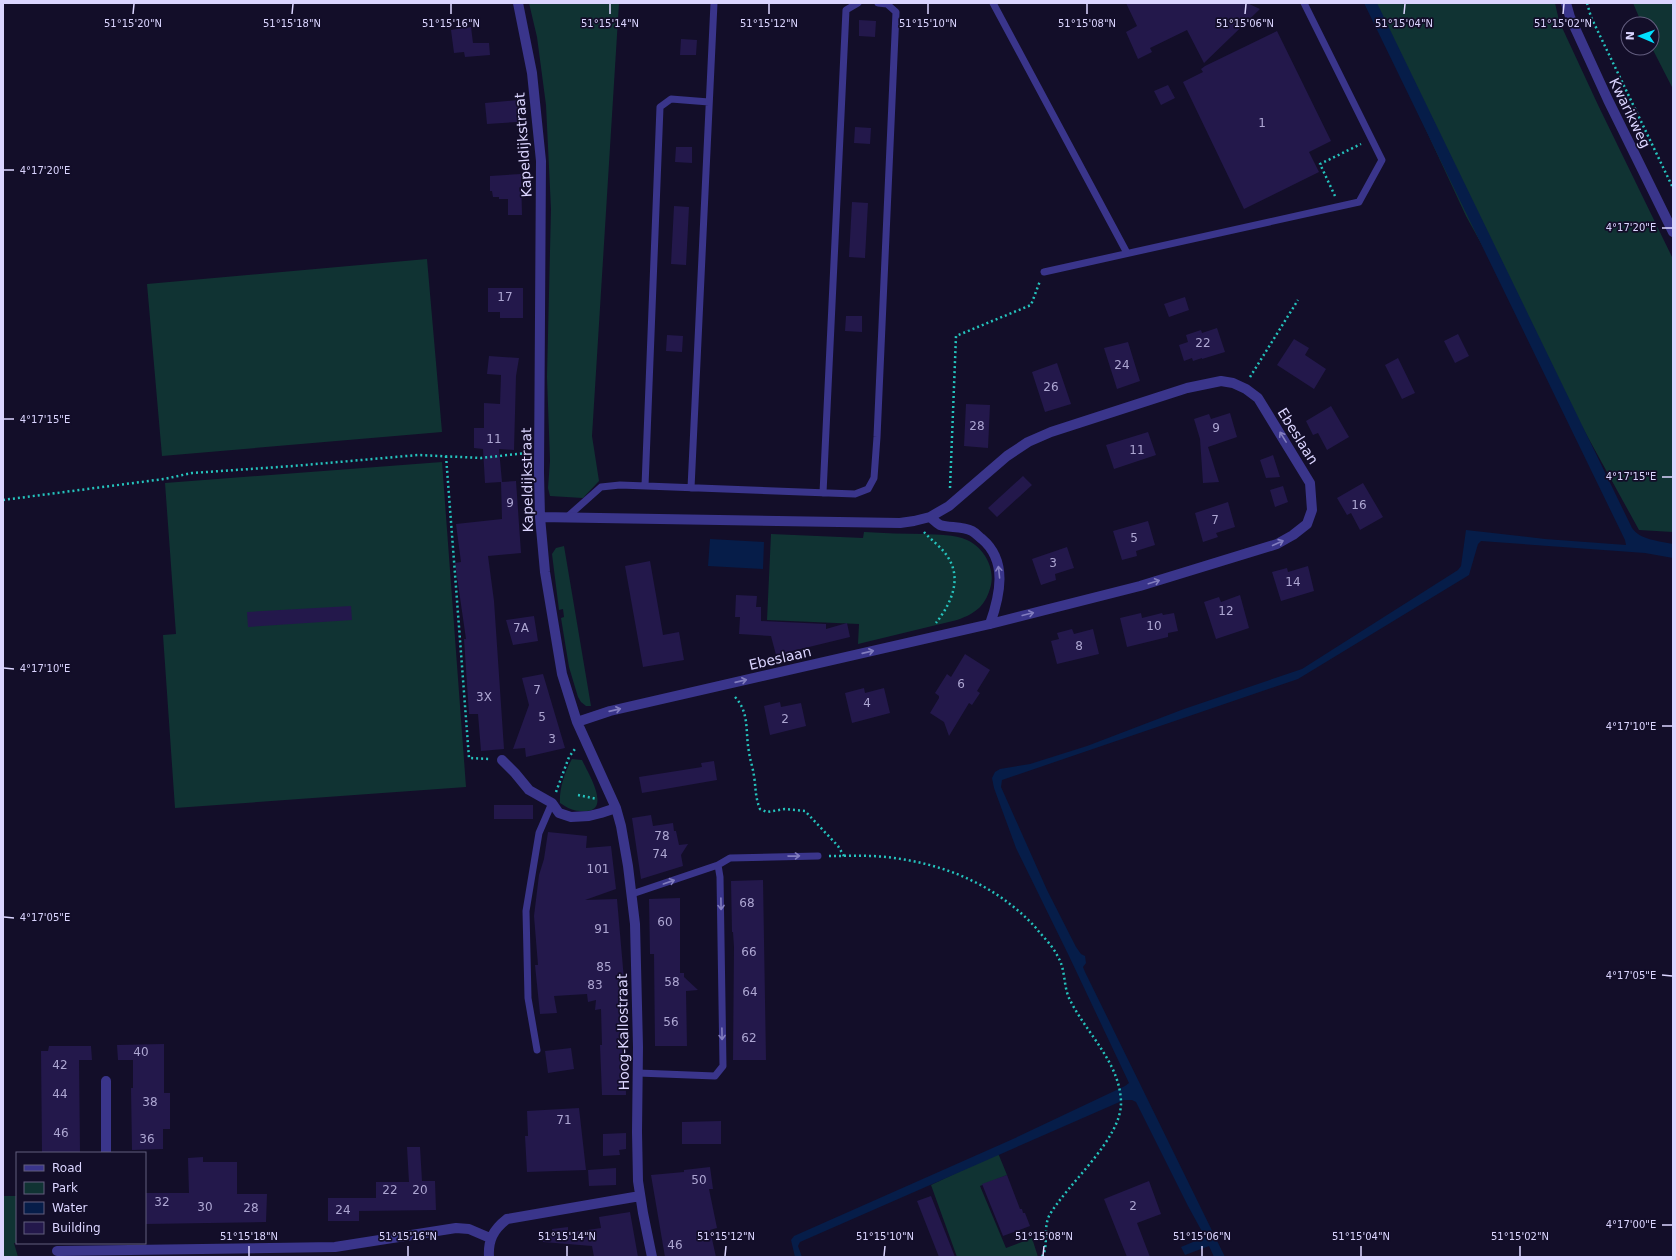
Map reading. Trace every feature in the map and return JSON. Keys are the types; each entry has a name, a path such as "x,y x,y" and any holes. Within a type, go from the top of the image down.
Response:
{"street":[{"name":"Kapeldijkstraat","path":"518,3 532,72 541,161 539,452 540,517 545,572 562,674 584,738 616,808"},
{"name":"Kwarikweg","path":"1566,3 1570,17 1602,86 1673,232"},
{"name":"Ebeslaan","path":"540,517 914,522 930,517 949,506 1007,456 1028,442 1051,432 1202,384 1221,381 1232,382 1258,398 1310,483 1312,510 1306,524 1293,535 1269,547 1140,586 990,624 596,715 578,722"},
{"path":"930,517 939,524 955,526 973,532 988,544 998,560 1000,586 997,606 990,624"},
{"path":"502,760 529,790 552,803 559,813 571,817 601,814 616,808"},
{"name":"Hoog-Kallostraat","path":"616,808 621,826 632,894 635,924 638,1073 637,1132 640,1196 652,1257"},
{"path":"106,1081 106,1152"},
{"path":"489,1257 490,1238 499,1225 507,1219 640,1196"},
{"path":"57,1250 107,1246 336,1248 456,1228 468,1229 490,1238"}],"lane":[{"path":"691,488 714,3"},
{"path":"823,493 846,6 858,3"},
{"path":"566,518 601,487 620,485 855,494 868,489 874,478 896,12 887,4 878,3"},
{"path":"993,3 1127,253"},
{"path":"1044,272 1359,202 1382,160 1304,3"},
{"path":"645,486 660,107 671,100 709,102"},
{"path":"537,1050 528,998 526,911 539,833 552,803"},
{"path":"632,894 718,865 730,858 818,856"},
{"path":"638,1073 715,1076 723,1066 720,877 718,865"}],"path":[{"path":"1587,3 1591,18 1673,188"},
{"path":"1340,206 1320,164 1372,139"},
{"path":"949,506 956,336 1031,305 1044,272"},
{"path":"1244,388 1298,300"},
{"path":"3,500 164,479 192,473 418,455 481,458 539,452"},
{"path":"446,456 469,758 502,760"},
{"path":"914,522 949,559 954,572 954,588 950,602 924,639"},
{"path":"728,684 742,704 747,725 749,751 755,777 756,799 760,809 766,812 785,810 805,812 838,846 844,856"},
{"path":"552,803 569,757 584,738"},
{"path":"578,795 599,799 610,795"},
{"path":"818,856 884,856 923,862 967,877 998,895 1024,915 1059,957 1069,999 1109,1060 1119,1087 1121,1103 1119,1118 1109,1136 1094,1159 1061,1198 1048,1218 1046,1251 1042,1257"}],"green space":[{"path":"529,3 619,3 592,436 599,481 583,498 550,496 548,488 550,461 547,377 551,209 546,105 537,37"},
{"path":"1367,3 1555,3 1559,21 1673,259 1673,532 1639,530 1466,216"},
{"path":"1633,3 1673,3 1673,89 1656,56 1660,56 1660,16 1639,16"},
{"path":"427,259 442,432 162,456 147,284"},
{"path":"442,462 466,787 175,808 163,635 176,634 165,483"},
{"path":"864,532 946,535 957,537 973,543 983,553 991,571 991,585 986,598 980,607 975,611 957,620 858,644 859,624 767,620 771,534 863,538"},
{"path":"564,546 591,706 586,706 578,697 569,667 561,618 564,617 563,609 559,610 552,554 556,548"},
{"path":"572,759 582,760 592,780 597,797 597,804 594,809 587,811 576,810 560,803 560,792 563,780"},
{"path":"998,1153 1007,1175 980,1186 1006,1248 1032,1238 1038,1257 957,1257 931,1185"},
{"path":"3,1196 16,1196 16,1243 14,1243 18,1257 3,1257"}],"water":[{"path":"1364,3 1377,3 1632,528 1645,538 1673,544 1673,558 1645,553 1481,541 1478,544 1469,575 1298,679 1002,780 1001,787 1047,890 1076,947 1081,954 1085,956 1086,963 1083,967 1085,972 1225,1257 1214,1257 1209,1246 1185,1255 1181,1247 1205,1237 1136,1102 1132,1100 1124,1100 800,1242 798,1246 802,1257 795,1257 791,1240 794,1236 1013,1139 1129,1083 1016,848 994,788 992,778 995,772 1000,769 1030,764 1087,746 1184,709 1302,669 1458,570 1461,566 1466,530 1545,539 1626,545 1625,540"},
{"path":"710,539 764,542 763,569 708,566"}],"building":[{"path":"1126,3 1247,3 1260,9 1204,63 1187,30 1150,48 1152,52 1138,59 1126,32 1137,26"},
{"path":"859,20 876,21 875,37 859,36"},
{"path":"471,27 473,43 489,43 490,55 465,57 464,52 454,53 451,30"},
{"path":"1277,31 1331,141 1309,152 1319,172 1244,209 1183,82 1203,72 1201,69 1205,66"},
{"path":"681,39 697,40 696,55 680,55"},
{"path":"1168,85 1175,98 1161,105 1154,91"},
{"path":"518,100 520,114 517,114 517,122 487,124 485,103"},
{"path":"855,127 871,128 870,144 854,143"},
{"path":"676,147 692,147 692,163 675,162"},
{"path":"521,174 522,215 508,215 508,199 493,197 492,191 490,191 490,176"},
{"path":"852,202 868,203 865,258 849,257"},
{"path":"674,206 689,207 686,265 671,264"},
{"path":"488,288 523,288 523,318 500,318 500,312 488,312"},
{"path":"1185,297 1189,310 1169,317 1164,304"},
{"path":"846,316 862,316 862,332 845,331"},
{"path":"1217,328 1225,352 1193,361 1192,358 1184,361 1179,345 1188,342 1186,335 1201,330 1202,333"},
{"path":"1458,334 1469,356 1455,363 1444,341"},
{"path":"667,335 683,336 682,352 666,351"},
{"path":"1294,339 1309,348 1305,355 1326,369 1314,389 1277,365"},
{"path":"1128,342 1140,381 1117,389 1104,348"},
{"path":"489,356 519,358 516,376 514,450 499,449 502,482 516,481 521,553 488,556 494,601 504,749 481,751 478,714 469,714 464,639 466,639 455,563 461,562 456,524 502,519 501,482 485,483 483,449 474,448 474,428 484,428 484,403 500,404 501,375 487,374"},
{"path":"1398,358 1415,393 1402,399 1385,365"},
{"path":"1057,363 1071,404 1045,412 1032,372"},
{"path":"966,404 990,405 988,448 964,446"},
{"path":"1331,406 1349,437 1327,450 1318,433 1313,435 1306,421"},
{"path":"1230,413 1237,437 1208,447 1219,482 1203,483 1200,439 1194,419 1209,414 1211,419"},
{"path":"1148,432 1156,455 1114,469 1106,445"},
{"path":"1273,455 1280,477 1266,478 1260,460"},
{"path":"1023,476 1032,485 997,517 988,508"},
{"path":"1363,483 1383,517 1360,530 1351,513 1347,515 1337,498"},
{"path":"1283,486 1288,502 1275,507 1270,490"},
{"path":"1228,502 1235,527 1216,533 1218,537 1203,542 1195,513"},
{"path":"1148,521 1155,545 1136,551 1137,556 1122,560 1113,531"},
{"path":"1067,547 1074,568 1055,574 1056,580 1041,585 1032,559"},
{"path":"650,561 663,635 679,632 684,660 643,667 625,566"},
{"path":"1308,566 1314,591 1281,601 1272,572 1287,568 1288,572"},
{"path":"736,595 757,596 756,607 761,607 761,621 826,624 826,629 847,623 850,637 776,655 771,636 739,634 740,617 735,617"},
{"path":"1240,595 1249,628 1216,639 1204,602 1219,597 1221,602"},
{"path":"351,606 352,620 248,627 247,612"},
{"path":"1141,613 1142,618 1162,613 1163,615 1174,613 1178,631 1168,633 1168,637 1127,647 1120,618"},
{"path":"534,616 538,641 513,645 506,620"},
{"path":"1072,629 1074,634 1093,629 1099,654 1057,664 1051,641 1059,639 1057,633"},
{"path":"965,654 990,670 977,691 980,693 972,705 969,703 949,736 944,722 930,713 939,698 939,696 935,693 947,674 951,677"},
{"path":"543,674 565,748 526,757 525,748 513,749 529,705 522,678"},
{"path":"864,688 865,693 884,688 890,713 852,723 845,693"},
{"path":"780,702 781,707 801,703 806,726 770,735 764,706"},
{"path":"714,761 717,780 642,793 639,777 702,767 701,763"},
{"path":"494,805 533,805 533,819 494,819"},
{"path":"651,815 653,826 673,823 679,845 688,844 681,855 683,866 641,879 632,818"},
{"path":"548,832 587,836 586,848 611,846 616,889 585,900 617,899 625,991 626,1095 602,1095 600,1045 602,1045 601,1009 595,1010 596,1000 588,1002 587,994 554,996 557,1013 540,1014 535,965 538,965 534,916 539,875 544,859"},
{"path":"763,880 766,1060 733,1060 734,947 732,932 731,881"},
{"path":"680,898 680,973 684,973 684,977 698,990 686,991 687,1046 655,1046 654,954 650,954 649,899"},
{"path":"164,1044 164,1093 170,1093 170,1129 163,1129 163,1149 132,1150 131,1088 133,1088 133,1060 118,1060 117,1045"},
{"path":"49,1046 91,1046 92,1060 79,1060 80,1152 42,1152 41,1051 48,1051"},
{"path":"571,1048 574,1069 548,1073 545,1051"},
{"path":"579,1108 586,1170 527,1172 525,1136 528,1136 527,1111"},
{"path":"721,1121 721,1144 682,1144 682,1122"},
{"path":"626,1133 626,1149 619,1150 620,1155 603,1156 603,1134"},
{"path":"407,1147 420,1147 422,1181 435,1181 436,1210 359,1211 359,1221 328,1221 328,1198 376,1198 376,1182 409,1182"},
{"path":"203,1157 203,1162 237,1162 237,1194 267,1194 266,1222 146,1224 146,1193 189,1193 188,1158"},
{"path":"710,1167 713,1189 709,1189 717,1228 710,1230 716,1257 665,1257 651,1175 684,1172 684,1170"},
{"path":"616,1168 616,1185 589,1186 588,1170"},
{"path":"1007,1175 1020,1209 1022,1209 1023,1213 1025,1213 1030,1226 1003,1236 982,1184"},
{"path":"1149,1181 1161,1214 1137,1223 1150,1257 1127,1257 1104,1199"},
{"path":"931,1196 955,1257 939,1257 917,1201"},
{"path":"630,1212 638,1257 594,1257 592,1246 543,1242 543,1237 553,1235 552,1229 568,1227 568,1233 601,1228 599,1217"}]}
